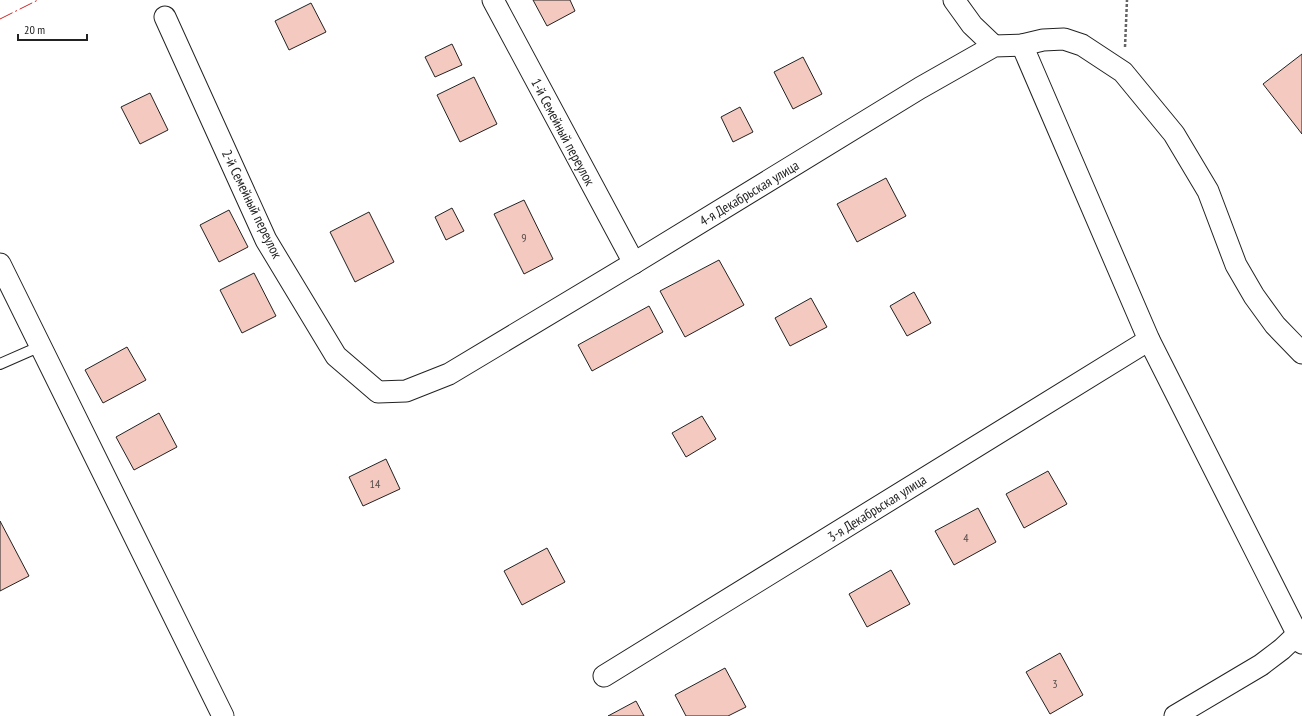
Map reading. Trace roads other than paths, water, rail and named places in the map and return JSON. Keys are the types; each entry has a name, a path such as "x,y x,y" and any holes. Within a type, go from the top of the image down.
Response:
{"street":[{"name":"1-й Семейный переулок","path":"493,0 634,263"},
{"path":"954,0 972,25 994,46"},
{"name":"2-й Семейный переулок","path":"165,17 266,240 336,356 378,392"},
{"name":"4-я Декабрьская улица","path":"378,392 406,391 449,374 920,88 994,46 1022,45 1043,40 1064,39 1082,45 1124,72 1174,134 1208,191 1236,265 1254,296 1275,325 1302,353"},
{"path":"1022,45 1149,340 1300,636 1261,665 1174,716"},
{"path":"0,264 223,716"},
{"name":"3-я Декабрьская улица","path":"604,676 1149,340"}],"lane":[{"path":"0,364 41,346"}]}
